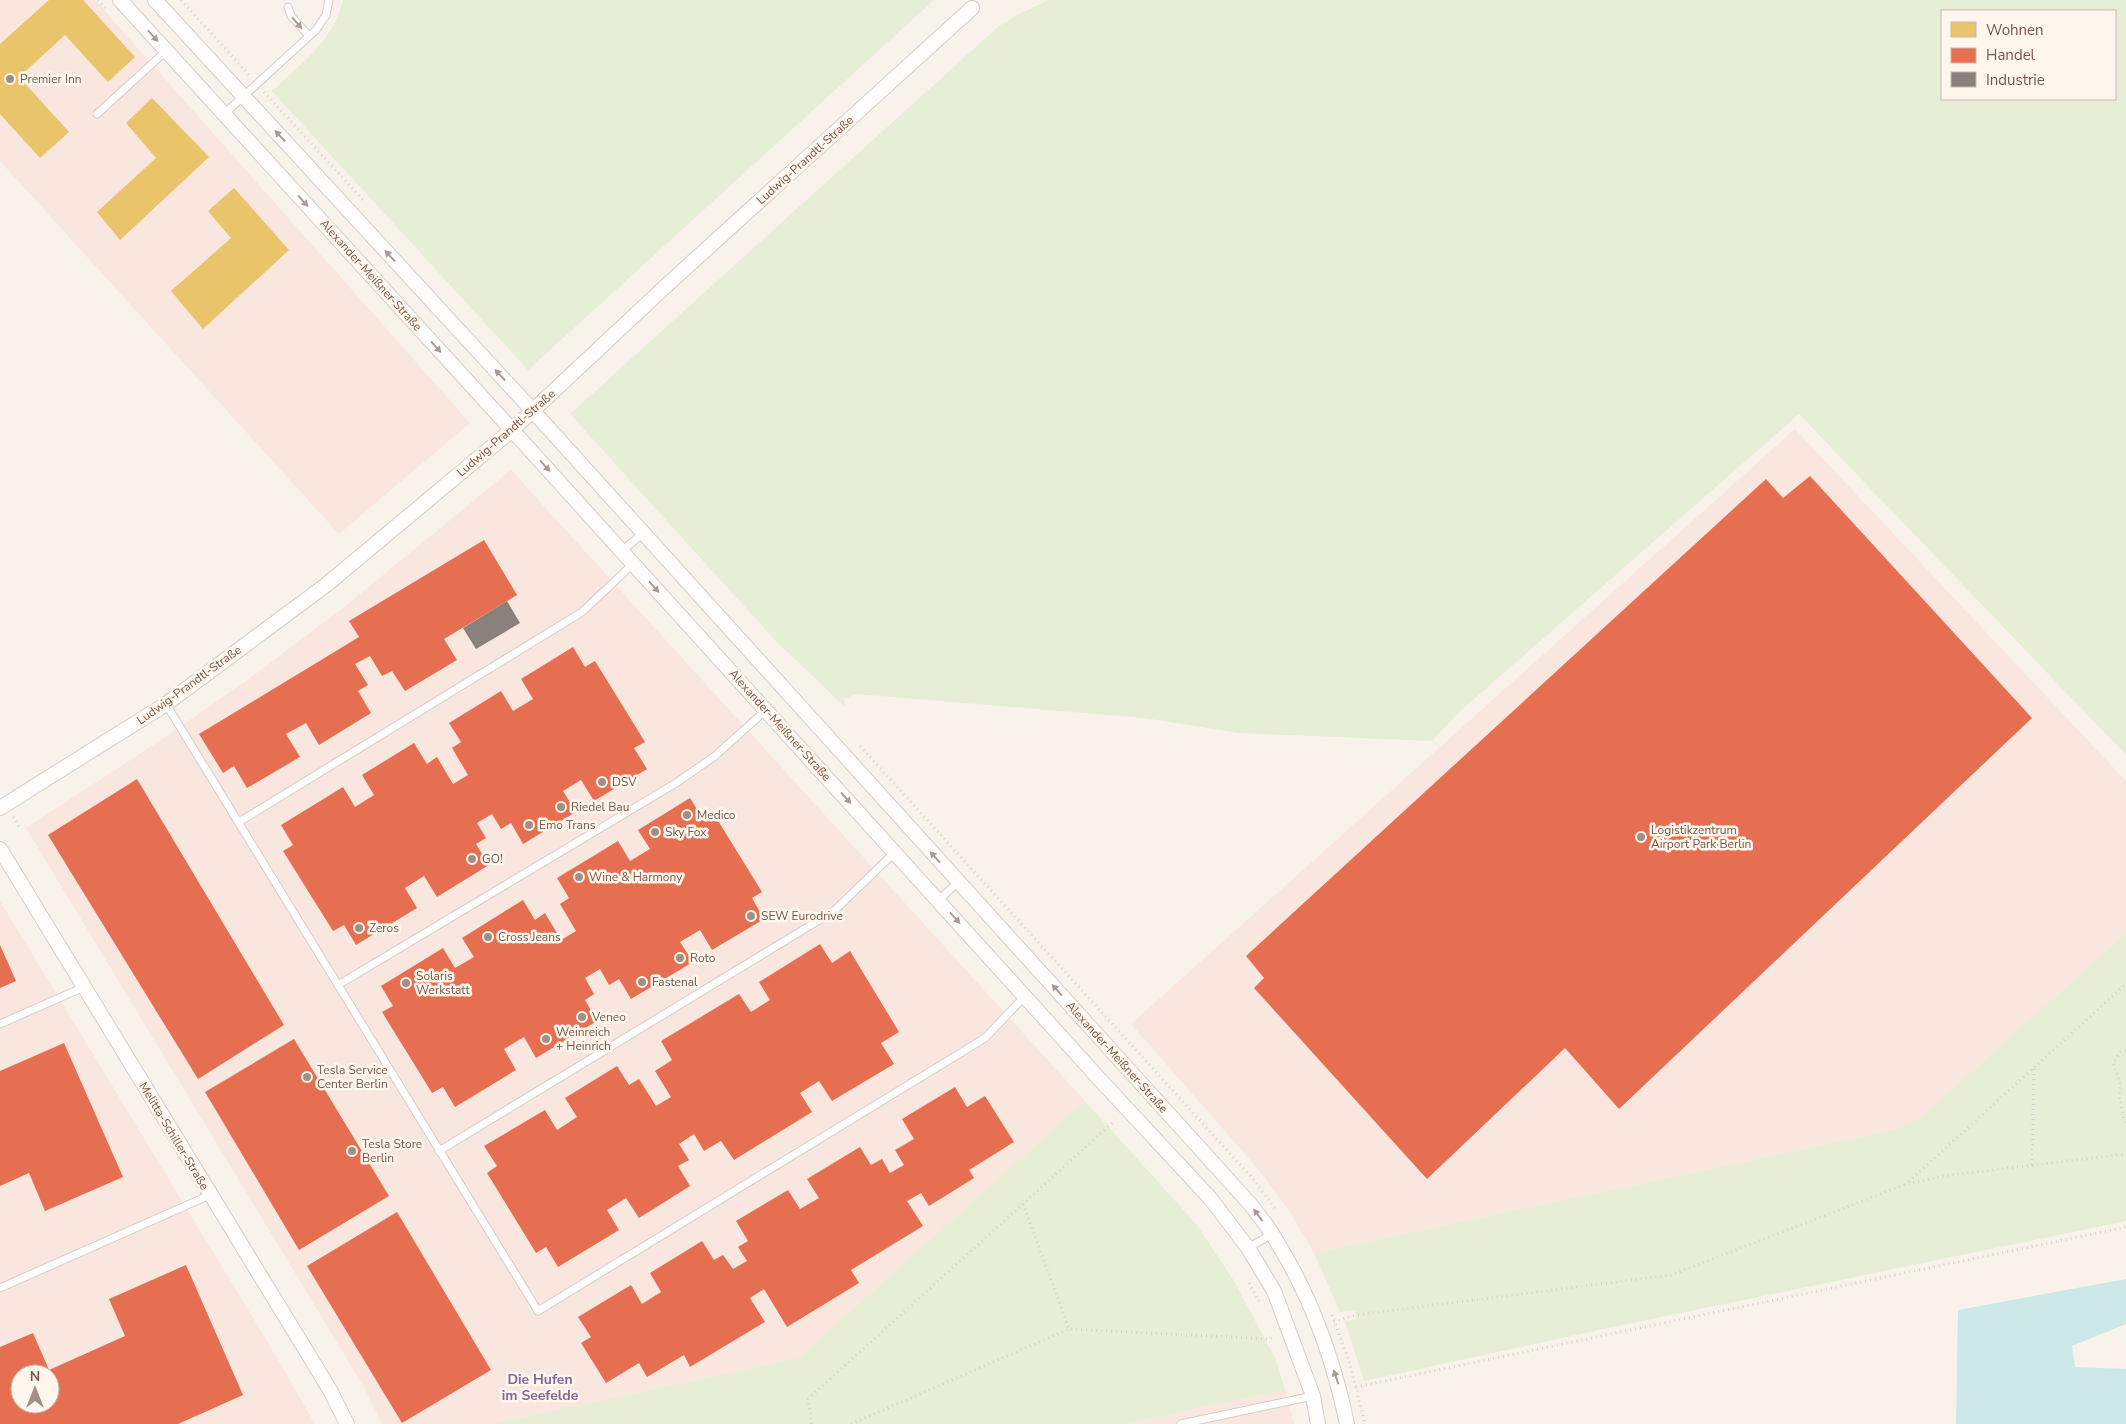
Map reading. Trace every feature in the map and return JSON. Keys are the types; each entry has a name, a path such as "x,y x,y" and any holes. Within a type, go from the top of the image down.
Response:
{"street":[{"name":"Alexander-Meißner-Straße","path":"120,0 1210,1198 1248,1248 1274,1291 1313,1396 1318,1424"},
{"name":"Alexander-Meißner-Straße","path":"155,0 533,411 1251,1204 1272,1234 1298,1280 1319,1328 1340,1390 1347,1424"},
{"name":"Ludwig-Prandtl-Straße","path":"0,808 166,704 326,585 512,430 667,285 972,8"},
{"name":"Melitta-Schiller-Straße","path":"0,849 330,1390 347,1424"}],"lane":[{"path":"224,114 309,36 326,15 329,0"},
{"path":"288,7 291,16 309,36"},
{"path":"97,114 166,51"},
{"path":"622,551 643,533"},
{"path":"240,822 566,623 582,612 633,564"},
{"path":"166,704 538,1311 985,1038 1025,996"},
{"path":"338,985 676,783 716,756 766,710"},
{"path":"439,1150 834,911 895,852"},
{"path":"939,900 958,882"},
{"path":"0,1024 84,987"},
{"path":"0,1288 210,1195"},
{"path":"1248,1248 1272,1234"},
{"path":"1181,1424 1313,1396"}],"path":[{"path":"1904,1185 2126,984"},
{"path":"2126,1050 2113,1063 2121,1084 2119,1095 2126,1127"},
{"path":"2032,1165 2034,1067"},
{"path":"1112,1115 1118,1122"},
{"path":"812,1424 808,1399 1112,1123"},
{"path":"1355,1315 1671,1275 1904,1185 1943,1176 2126,1154"},
{"path":"1023,1204 1069,1329"},
{"path":"1340,1390 2126,1227"},
{"path":"1246,1278 1261,1306"},
{"path":"851,1424 1069,1329 1252,1338"},
{"path":"1273,1331 1279,1345"}],"shaded area":[{"path":"0,0 95,0 470,423 339,534 0,161"},
{"path":"1795,429 2126,781 2126,933 1919,1119 1889,1131 1314,1253 1290,1212 1259,1170 1131,1024"},
{"path":"511,470 1085,1101 798,1358 492,1424 382,1424 364,1387 26,828 158,742 253,676 343,608"},
{"path":"0,901 267,1341 315,1424 0,1424"},
{"path":"1285,1390 1294,1424 1124,1424"}],"green space":[{"path":"343,0 934,0 528,370 272,91 305,61 324,40 332,28"},
{"path":"1049,0 2126,0 2126,755 1799,414 1458,713 1432,741 1240,733 1144,718 856,694 844,699 845,707 774,639 570,414 999,26"},
{"path":"2126,933 2126,1221 1613,1327 1364,1381 1345,1321 1357,1319 1354,1311 1340,1312 1314,1253 1889,1131 1919,1119"},
{"path":"1085,1101 1197,1225 1234,1281 1276,1360 1285,1390 1124,1424 492,1424 798,1358"}],"water":[{"path":"2126,1279 2126,1324 2072,1346 2075,1367 2126,1369 2126,1424 1956,1424 1958,1310"}],"building: Wohnen":[{"name":"Premier Inn","path":"49,0 83,0 135,57 108,82 65,35 19,77 69,132 40,158 0,114 0,44"},
{"path":"152,98 209,157 120,240 97,212 156,158 126,123"},
{"path":"234,188 289,250 203,329 171,291 231,238 208,211"}],"building: Handel":[{"name":"Logistikzentrum Airport Park Berlin","path":"1810,476 2032,718 1619,1109 1565,1048 1427,1179 1254,988 1264,978 1246,956 1766,479 1783,498"},
{"path":"484,540 517,595 444,639 457,660 405,691 392,671 382,676 370,656 355,664 368,685 358,691 371,713 319,745 306,723 286,734 300,757 247,788 234,766 223,773 199,734 359,637 349,621"},
{"path":"573,647 585,667 595,661 645,742 634,748 647,769 594,801 581,780 563,791 576,812 523,844 511,823 501,829 492,814 477,823 486,838 476,844 489,865 437,897 424,876 405,888 417,908 356,945 344,925 333,931 283,851 293,845 281,825 343,787 355,807 374,795 362,775 414,743 427,764 437,757 453,784 468,775 452,748 461,742 449,723 501,691 513,711 533,699 521,679"},
{"path":"137,779 284,1025 198,1079 48,835"},
{"path":"690,798 702,817 712,811 762,892 752,898 764,919 712,950 700,930 680,942 693,962 631,999 619,979 609,985 600,969 585,978 594,994 585,1000 597,1021 536,1058 524,1037 504,1049 516,1070 455,1107 443,1087 432,1093 382,1012 393,1006 381,986 443,948 455,968 474,957 462,938 523,900 535,920 545,913 561,940 576,931 560,904 569,898 557,878 618,841 630,861 650,849 638,830"},
{"path":"820,944 832,963 850,951 899,1032 881,1043 894,1064 832,1101 819,1081 800,1093 812,1112 734,1160 721,1141 704,1151 694,1134 679,1144 689,1160 678,1166 690,1186 639,1218 626,1198 607,1210 619,1230 558,1267 546,1247 536,1253 487,1173 497,1166 484,1146 545,1110 557,1130 577,1117 565,1098 617,1066 629,1085 639,1079 656,1106 671,1097 655,1071 672,1060 661,1041 739,994 751,1012 770,1000 759,982"},
{"path":"0,945 16,981 0,988"},
{"path":"294,1039 389,1196 299,1250 205,1092"},
{"path":"64,1043 123,1177 45,1211 29,1173 0,1186 0,1071"},
{"path":"955,1087 967,1107 985,1096 1014,1142 969,1170 974,1178 929,1206 921,1193 907,1201 923,1226 851,1270 859,1283 787,1327 764,1289 750,1298 765,1322 690,1367 684,1355 647,1377 639,1363 606,1383 581,1343 591,1337 578,1317 631,1285 642,1304 661,1292 650,1273 702,1241 714,1260 723,1255 733,1269 747,1261 738,1247 748,1241 736,1221 788,1190 800,1209 819,1198 807,1179 860,1147 871,1165 882,1159 890,1173 904,1165 895,1150 914,1139 902,1119"},
{"path":"397,1212 491,1370 402,1423 307,1266"},
{"path":"186,1265 243,1395 178,1424 0,1424 0,1347 33,1333 46,1364 10,1364 10,1414 60,1414 60,1365 125,1336 109,1299"}],"building: Industrie":[{"path":"507,601 520,623 476,649 463,628"}],"place":[{"name":"Premier Inn","path":"10,79"},
{"name":"DSV","path":"602,782"},
{"name":"Riedel Bau","path":"561,807"},
{"name":"Medico","path":"687,815"},
{"name":"Emo Trans","path":"529,825"},
{"name":"Sky Fox","path":"655,832"},
{"name":"Logistikzentrum Airport Park Berlin","path":"1641,837"},
{"name":"GO!","path":"472,859"},
{"name":"Wine & Harmony","path":"579,877"},
{"name":"SEW Eurodrive","path":"751,916"},
{"name":"Zeros","path":"359,928"},
{"name":"Cross Jeans","path":"488,937"},
{"name":"Roto","path":"680,958"},
{"name":"Fastenal","path":"642,982"},
{"name":"Solaris Werkstatt","path":"406,983"},
{"name":"Veneo","path":"582,1017"},
{"name":"Weinreich + Heinrich","path":"546,1039"},
{"name":"Tesla Service Center Berlin","path":"307,1077"},
{"name":"Tesla Store Berlin","path":"352,1151"}],"district":[{"name":"Die Hufen im Seefelde","path":"540,1388"}]}
